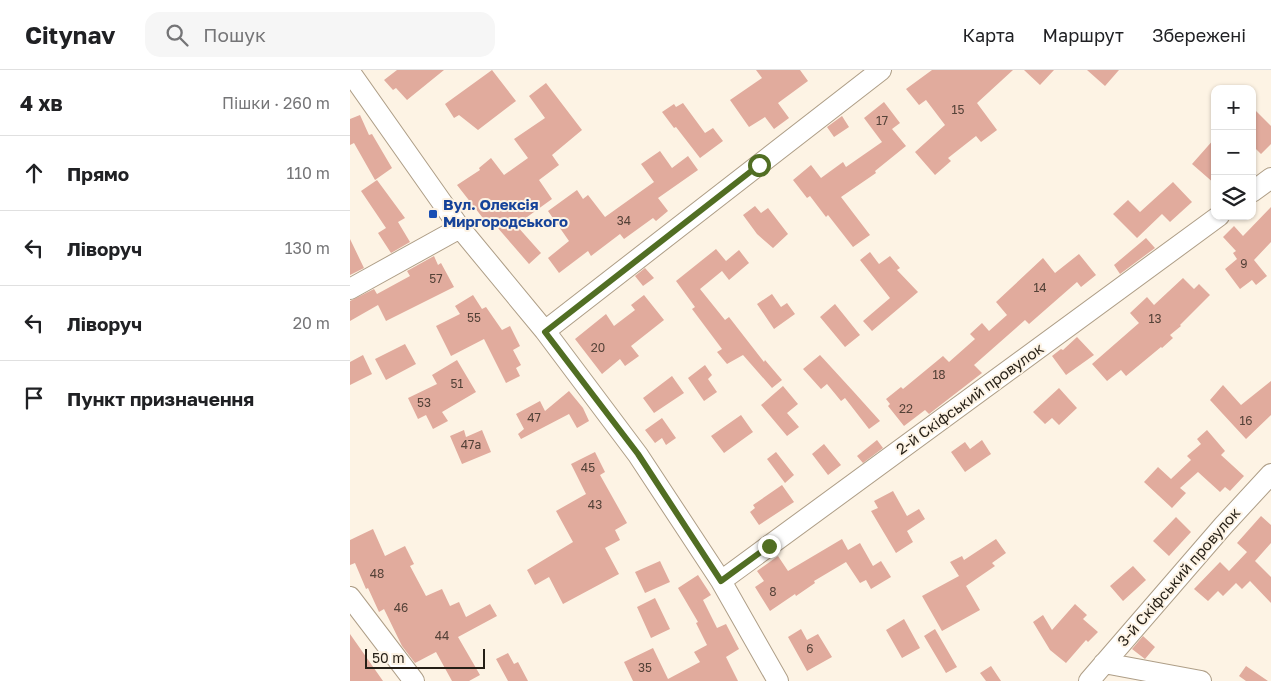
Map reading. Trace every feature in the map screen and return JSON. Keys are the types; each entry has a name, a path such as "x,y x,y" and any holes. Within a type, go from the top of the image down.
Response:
{"street":[{"path":"353,70 350,72 460,228 545,332 638,454 721,581 778,681"},
{"path":"545,332 881,70"},
{"path":"1256,189 1271,178"},
{"name":"2-й Скіфський провулок","path":"721,581 1214,220"},
{"path":"350,289 460,228"},
{"name":"3-й Скіфський провулок","path":"1089,681 1223,526 1271,474"},
{"path":"350,597 414,681"},
{"path":"1104,663 1201,681"}],"building":[{"path":"397,70 444,70 407,100 396,88 393,90 384,80"},
{"path":"492,70 516,101 478,130 459,115 454,118 445,104"},
{"path":"756,70 800,70 808,81 778,103 789,118 774,129 765,117 749,127 730,100 762,78"},
{"path":"932,70 1013,70 977,103 997,130 981,142 976,136 948,158 951,161 935,175 915,152 945,125 926,100 919,105 906,89"},
{"path":"1024,70 1054,70 1040,85"},
{"path":"1087,70 1119,70 1105,86"},
{"path":"546,83 582,130 552,155 559,165 539,180 552,199 516,225 541,253 529,264 490,219 486,222 457,185 480,170 479,168 491,158 504,175 528,158 514,139 545,118 529,96"},
{"path":"884,102 900,123 892,129 906,146 875,171 876,173 841,197 870,235 853,247 828,215 826,217 810,196 807,198 793,180 811,165 821,178 843,162 846,167 882,142 864,118"},
{"path":"683,103 705,133 713,128 723,141 700,158 662,112 674,104 676,107"},
{"path":"1256,111 1271,126 1271,144 1261,154 1256,149"},
{"path":"360,115 369,135 372,134 392,168 375,180 354,143 350,145 350,119"},
{"path":"842,116 849,127 834,137 827,127"},
{"path":"1211,143 1211,181 1192,164"},
{"path":"660,151 672,168 688,156 698,170 658,198 668,211 656,221 653,218 624,239 620,234 591,256 588,251 559,273 548,258 569,241 548,211 577,190 583,199 588,195 605,217 654,182 641,164"},
{"path":"377,180 405,218 398,222 410,242 391,253 378,233 386,228 361,191"},
{"path":"1173,182 1192,202 1170,222 1162,214 1137,238 1113,214 1128,200 1140,212"},
{"path":"755,206 761,213 768,208 788,234 773,248 757,234 743,215"},
{"path":"1271,207 1271,242 1254,260 1267,276 1256,285 1252,280 1240,289 1225,269 1237,259 1233,253 1236,251 1223,237 1234,226 1243,236"},
{"path":"1146,238 1155,248 1120,274 1114,265"},
{"path":"350,239 364,268 350,275"},
{"path":"716,249 726,261 739,250 749,263 729,280 722,271 700,289 725,320 729,317 764,362 765,360 782,380 772,388 743,355 727,364 717,352 722,349 692,309 695,307 676,281"},
{"path":"870,252 879,264 890,256 900,268 897,270 918,292 872,331 863,321 890,298 860,260"},
{"path":"1079,254 1096,275 1081,287 1077,282 1029,324 1025,320 974,365 982,373 929,414 925,410 904,426 888,406 890,404 886,399 901,387 903,389 943,356 949,362 975,339 970,334 982,323 989,331 1007,315 996,302 1043,258 1055,273"},
{"path":"434,256 438,265 441,263 454,287 386,321 378,305 350,321 350,301 374,289 377,294 410,276 407,271"},
{"path":"645,268 654,278 643,286 635,276"},
{"path":"1183,278 1194,289 1199,284 1210,295 1170,335 1173,338 1162,348 1126,376 1121,370 1107,381 1092,364 1139,323 1130,313 1147,297 1154,305"},
{"path":"772,294 781,307 787,303 795,314 774,329 757,304"},
{"path":"473,295 482,309 486,307 502,330 510,326 520,346 513,350 521,365 516,368 520,376 506,383 484,339 451,356 436,326 460,314 455,306"},
{"path":"644,295 664,320 631,346 639,356 625,366 620,359 602,374 575,339 606,314 614,326 635,310 631,305"},
{"path":"835,304 860,335 845,347 820,317"},
{"path":"1077,337 1094,355 1066,375 1052,356 1061,349 1063,350"},
{"path":"405,344 416,364 386,380 375,359"},
{"path":"363,355 372,374 350,385 350,362"},
{"path":"820,355 880,421 869,429 845,398 841,401 827,384 821,389 803,369"},
{"path":"457,360 476,392 442,412 448,421 433,429 426,415 418,419 408,398 437,384 432,375"},
{"path":"705,365 712,375 708,379 717,392 704,401 688,378"},
{"path":"672,376 684,393 654,413 643,398"},
{"path":"1271,381 1271,415 1246,439 1210,400 1223,385 1241,405"},
{"path":"783,386 798,404 787,413 799,427 787,436 761,405"},
{"path":"1059,388 1077,408 1059,425 1052,418 1045,424 1033,412"},
{"path":"569,391 583,408 589,421 577,428 569,414 521,439 518,434 524,429 516,414 540,401 545,411"},
{"path":"741,415 753,432 724,453 711,436"},
{"path":"662,418 676,438 666,445 662,438 655,443 645,430"},
{"path":"464,430 466,437 482,430 491,452 462,464 450,436"},
{"path":"1207,430 1225,451 1221,455 1244,476 1230,491 1225,487 1220,492 1198,472 1180,488 1186,493 1172,508 1144,482 1158,467 1171,479 1191,460 1187,456 1201,444 1197,439"},
{"path":"877,440 883,448 863,463 857,456"},
{"path":"982,440 991,454 965,472 951,452 965,442 970,449"},
{"path":"824,444 841,465 828,475 812,454"},
{"path":"595,452 605,472 600,475 627,523 615,530 620,540 605,548 619,574 563,604 549,577 535,585 527,570 573,542 556,511 586,494 571,464"},
{"path":"776,452 794,475 785,483 767,459"},
{"path":"782,485 794,502 759,525 750,512 755,508 753,505"},
{"path":"893,491 907,516 919,509 925,519 907,531 913,542 896,553 871,511 878,508 874,501"},
{"path":"1261,516 1271,525 1271,543 1255,561 1271,577 1271,603 1250,581 1242,589 1236,583 1223,596 1218,591 1208,601 1194,589 1220,562 1229,571 1247,552 1237,543"},
{"path":"1176,517 1191,532 1169,556 1153,541"},
{"path":"373,529 385,556 405,546 414,564 410,566 426,596 442,589 450,606 459,602 466,617 490,604 497,616 458,637 480,675 469,681 452,681 436,652 415,663 402,646 384,609 379,612 368,588 366,589 355,563 350,565 350,540"},
{"path":"842,539 848,550 860,543 873,566 881,561 891,577 871,589 866,580 860,583 846,562 770,611 755,587 764,581 757,571 778,556 788,571"},
{"path":"996,539 1006,553 992,563 995,566 966,586 980,610 942,631 922,596 959,576 950,562 962,556 964,560"},
{"path":"660,561 670,582 645,593 635,572"},
{"path":"1133,566 1146,580 1123,601 1110,586"},
{"path":"698,575 711,595 703,600 717,628 726,624 739,649 726,657 738,681 633,681 624,662 653,648 668,679 700,662 694,652 707,645 696,623 698,622 678,588"},
{"path":"655,598 670,629 651,638 637,607"},
{"path":"1075,604 1087,615 1083,619 1098,632 1088,642 1086,640 1066,663 1050,650 1033,622 1043,615 1052,630"},
{"path":"904,619 920,648 902,658 886,630"},
{"path":"801,629 807,640 818,634 832,657 807,671 788,637"},
{"path":"935,629 957,667 946,673 924,636"},
{"path":"350,634 383,681 350,681"},
{"path":"1143,636 1155,647 1145,659 1132,649"},
{"path":"508,653 514,664 518,662 528,681 508,681 496,659"},
{"path":"991,666 1001,681 986,681 980,673"},
{"path":"1246,666 1268,681 1246,681 1239,676"}],"place":[{"name":"Вул. Олексія Миргородського","path":"433,214"}],"route":[{"path":"759,165 545,332 638,454 721,581 769,546"}]}
